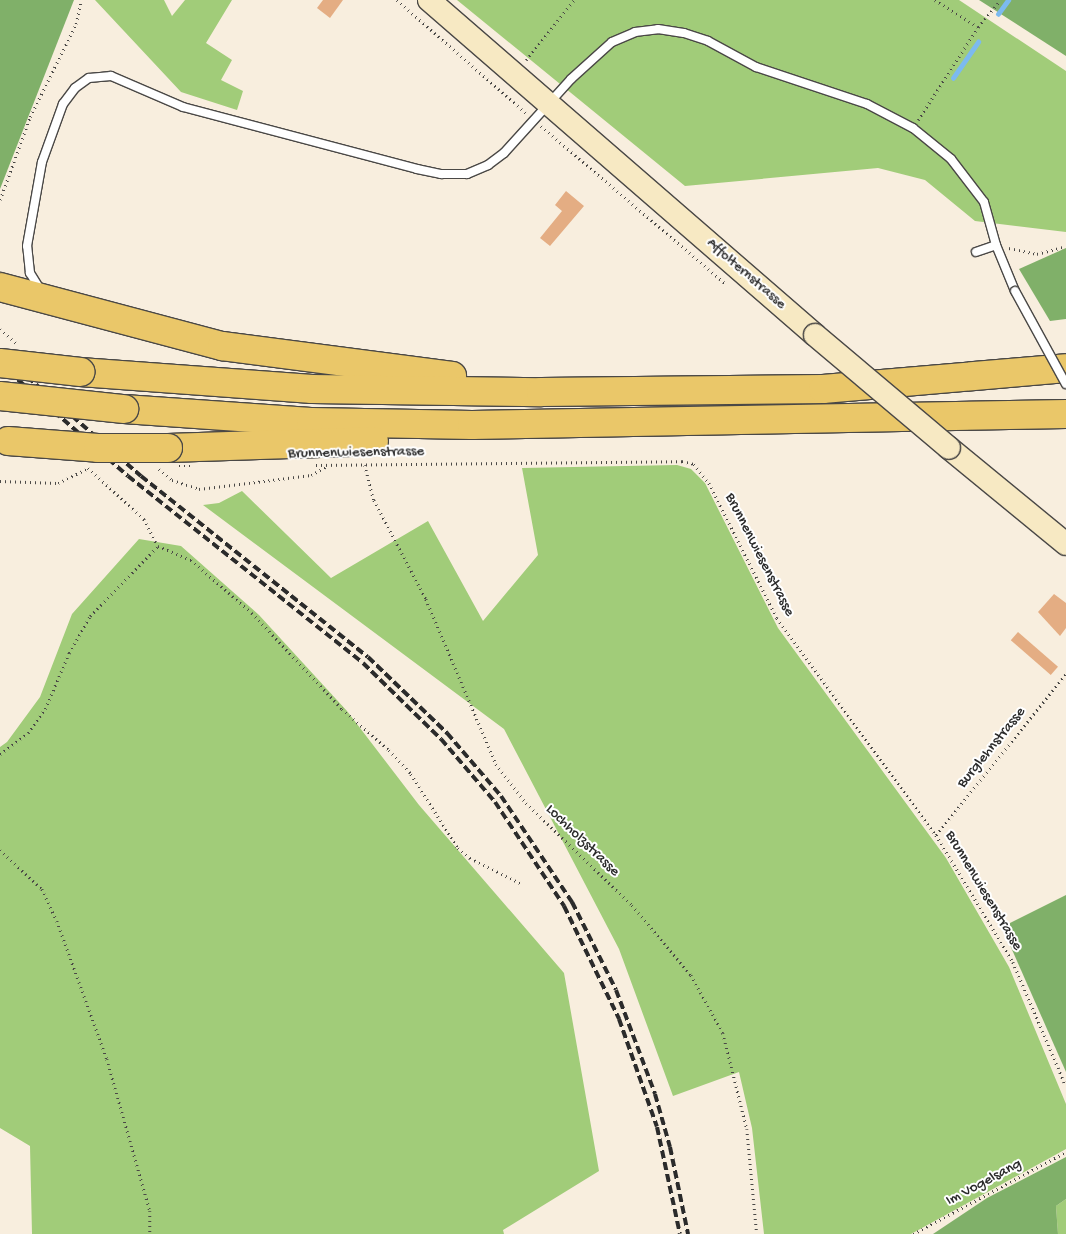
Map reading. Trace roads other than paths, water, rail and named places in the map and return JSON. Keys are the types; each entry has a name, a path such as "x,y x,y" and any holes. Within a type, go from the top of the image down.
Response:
{"highway":[{"path":"0,287 222,346 265,353 337,360 422,373 587,382 642,391"},
{"path":"0,363 80,372 322,389 642,391 823,389 1066,368"},
{"path":"0,396 124,409 311,422 472,425 1066,414"},
{"path":"4,440 98,448 168,448 381,440 472,425"}],"street":[{"name":"Affolternstrasse","path":"429,0 513,74 541,111 815,335 1066,544"}],"lane":[{"path":"50,301 30,272 27,246 31,214 42,162 60,112 75,88 89,78 111,76 183,107 441,174 467,174 488,165 504,153 592,58 612,42 635,32 658,29 684,33 708,41 756,67 867,104 913,128 951,159 984,202 996,245 1015,291 1066,384"},
{"path":"976,252 996,245"}],"waterway":[{"path":"998,14 1008,0"},
{"path":"953,78 978,42"}],"railway":[{"path":"0,353 141,476 368,657 447,733 501,796 572,902 616,990 655,1094 670,1147 688,1234"},
{"path":"0,364 128,476 363,663 441,739 495,802 564,906 619,1019 657,1127 680,1234"}]}
